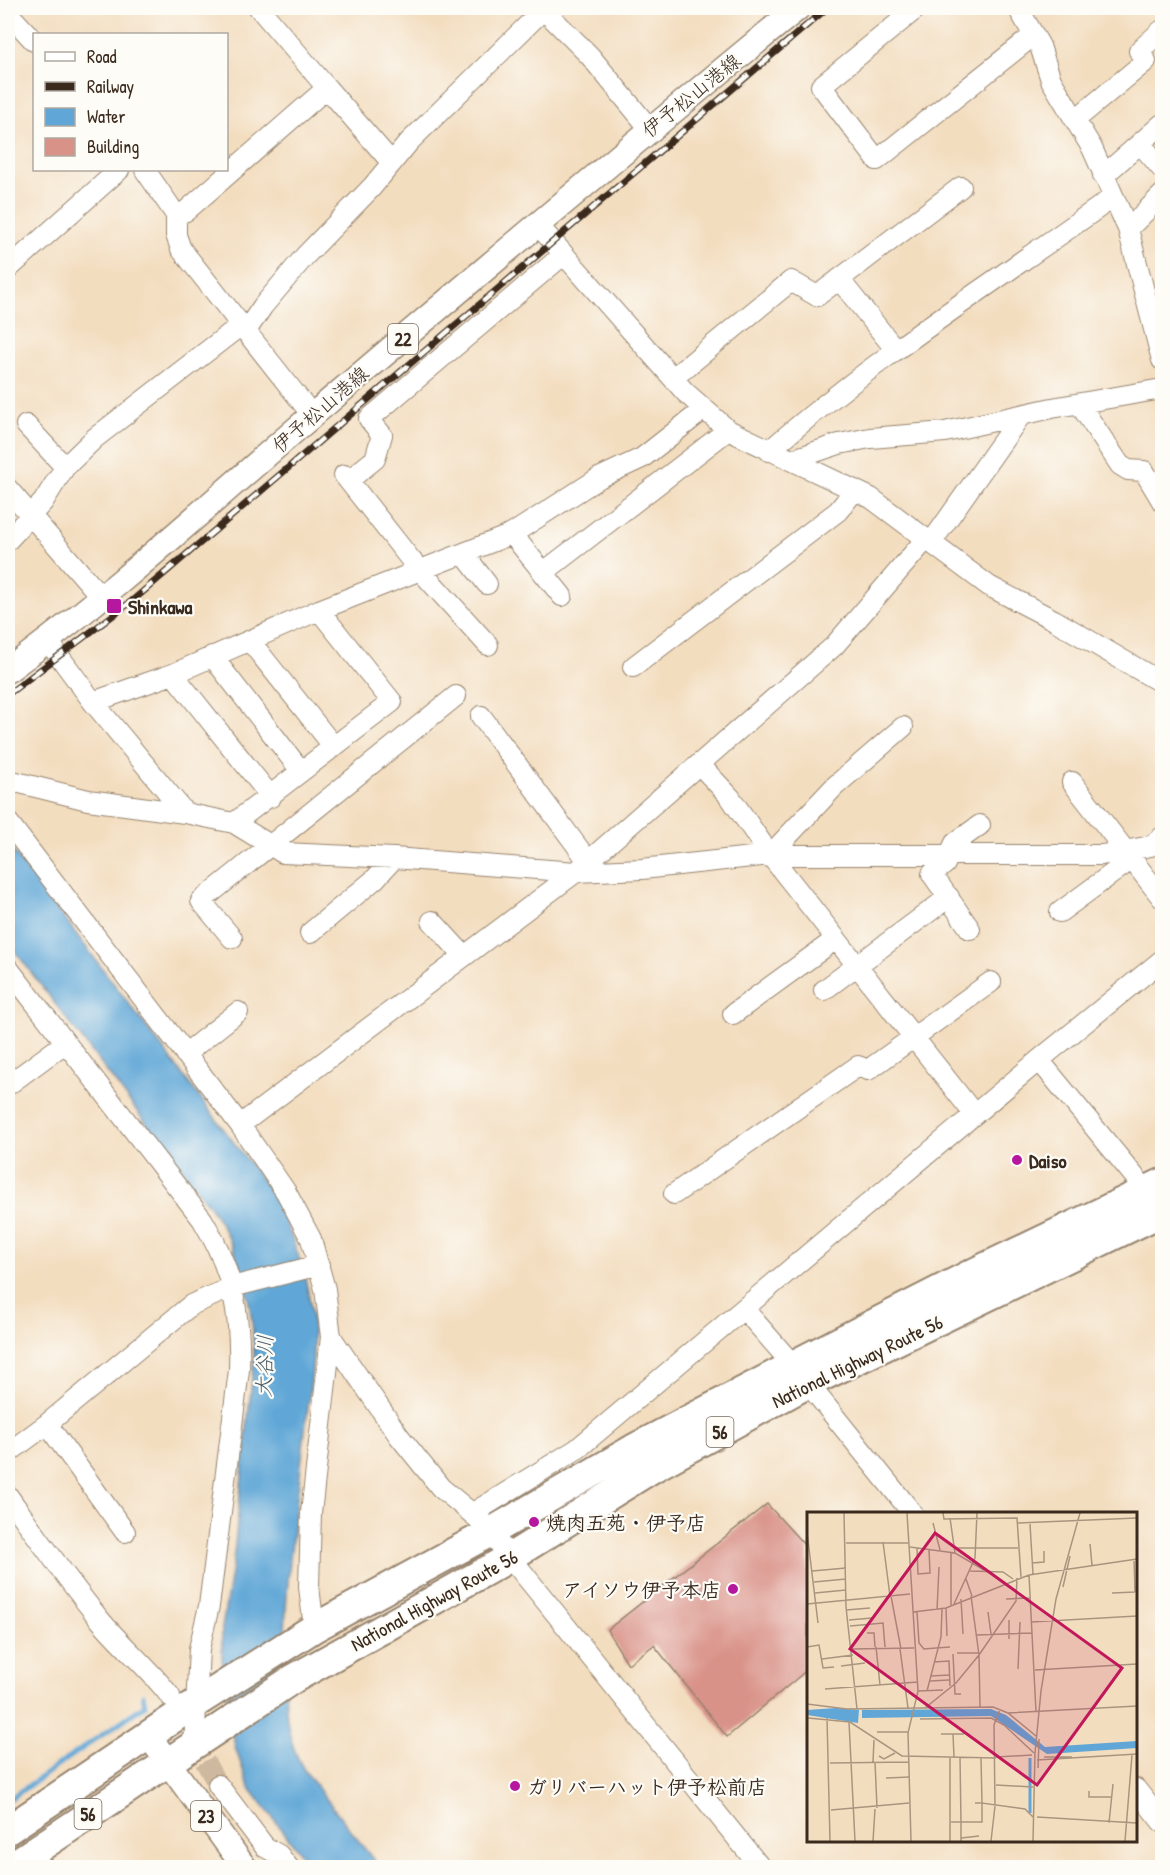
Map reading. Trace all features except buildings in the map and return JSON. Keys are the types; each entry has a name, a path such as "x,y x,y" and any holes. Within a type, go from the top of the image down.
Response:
{"highway":[{"name":"National Highway Route 56","path":"9,1868 205,1740 293,1679 509,1558 800,1374 969,1275 1158,1199"},
{"name":"National Highway Route 56","path":"8,1830 148,1736 193,1697 309,1631 481,1523 633,1449 800,1374"}],"main road":[{"name":"伊予松山港線","path":"8,670 102,598 312,415 650,129 798,8"},
{"name":"23","path":"148,1736 245,1868"}],"street":[{"path":"259,8 392,163"},
{"path":"8,540 31,516 65,467 95,438 244,328 305,256 372,188 430,120 452,102 543,8 590,56 650,129"},
{"path":"917,8 821,86 877,160 1034,35"},
{"path":"1019,8 1034,35 1051,80 1092,148 1112,198 1128,229 1162,360"},
{"path":"11,12 33,40"},
{"path":"1075,120 1146,61 1139,51 1162,30"},
{"path":"176,215 186,211 327,88"},
{"path":"1103,176 1162,124"},
{"path":"1140,143 1162,169"},
{"path":"8,269 118,171"},
{"path":"146,171 176,215 176,236 181,249 312,415"},
{"path":"673,378 791,281 817,296 961,188"},
{"path":"769,451 817,409 895,349 975,296 1112,198"},
{"path":"1128,229 1161,201"},
{"path":"538,225 673,378 704,410 728,430 871,498 989,586 1054,620 1162,683"},
{"path":"488,645 421,570 346,477 375,459 382,435 369,419 563,255"},
{"path":"838,279 895,349"},
{"path":"791,460 849,442 945,432 1021,415 1162,389"},
{"path":"1080,405 1120,465 1128,470 1144,471 1162,498"},
{"path":"93,702 173,674 319,610 512,534 599,478 642,458 704,410"},
{"path":"240,1125 582,866 834,646 929,541 1021,415"},
{"path":"26,425 65,467"},
{"path":"544,572 728,430"},
{"path":"8,489 102,598"},
{"path":"633,667 838,511 855,490"},
{"path":"512,534 562,596"},
{"path":"464,554 488,584"},
{"path":"234,824 392,702 319,610"},
{"path":"250,640 333,747"},
{"path":"48,641 93,702 184,813"},
{"path":"212,656 301,771"},
{"path":"173,674 271,797"},
{"path":"232,938 201,901 456,696"},
{"path":"481,716 582,866"},
{"path":"770,855 836,786 903,727"},
{"path":"700,765 730,797 770,855 974,1114"},
{"path":"8,780 88,800 184,813 234,824 284,853 642,869 770,855 1129,855"},
{"path":"1072,782 1162,898"},
{"path":"8,822 240,1125 300,1215 311,1239 314,1266 331,1337 311,1513 309,1631"},
{"path":"970,929 933,874 945,864 955,843 980,825"},
{"path":"1060,912 1129,855 1151,846 1162,837"},
{"path":"310,933 375,879 394,858"},
{"path":"824,990 858,967 949,897"},
{"path":"432,921 464,956"},
{"path":"733,1014 836,939"},
{"path":"481,1523 577,1449 974,1114 1162,960"},
{"path":"8,968 202,1219 222,1252 236,1286 240,1333 239,1370 209,1605 199,1649 193,1697 205,1740"},
{"path":"674,1194 858,1066 868,1070 991,982"},
{"path":"186,1054 238,1012"},
{"path":"8,1085 66,1043"},
{"path":"1039,1060 1158,1199"},
{"path":"8,1453 47,1424 191,1305 236,1286 314,1266"},
{"path":"744,1309 800,1374 911,1512"},
{"path":"331,1337 413,1453 441,1488 481,1523 761,1868"},
{"path":"47,1424 125,1532"},
{"path":"8,1496 82,1598 118,1640 160,1682 193,1697"},
{"path":"218,1785 265,1847 279,1855 289,1868"},
{"path":"1137,1790 1162,1822"}],"water":[{"name":"大谷川","path":"8,844 269,1189 295,1247 305,1277 311,1308 313,1354 286,1606 287,1719 292,1744 304,1770 379,1867 311,1867 249,1787 235,1747 222,1658 222,1628 234,1554 254,1359 249,1299 230,1242 210,1207 8,942"}],"waterway":[{"path":"8,1800 145,1705 143,1695"}],"tunnel":[{"path":"190,1735 218,1785"}],"railway":[{"path":"8,694 132,601 827,8"}],"place":[{"name":"Shinkawa","path":"114,606"},
{"name":"Daiso","path":"1017,1160"},
{"name":"焼肉五苑・伊予店","path":"534,1522"},
{"name":"アイソウ伊予本店","path":"733,1589"},
{"name":"ガリバーハット伊予松前店","path":"515,1786"}]}
